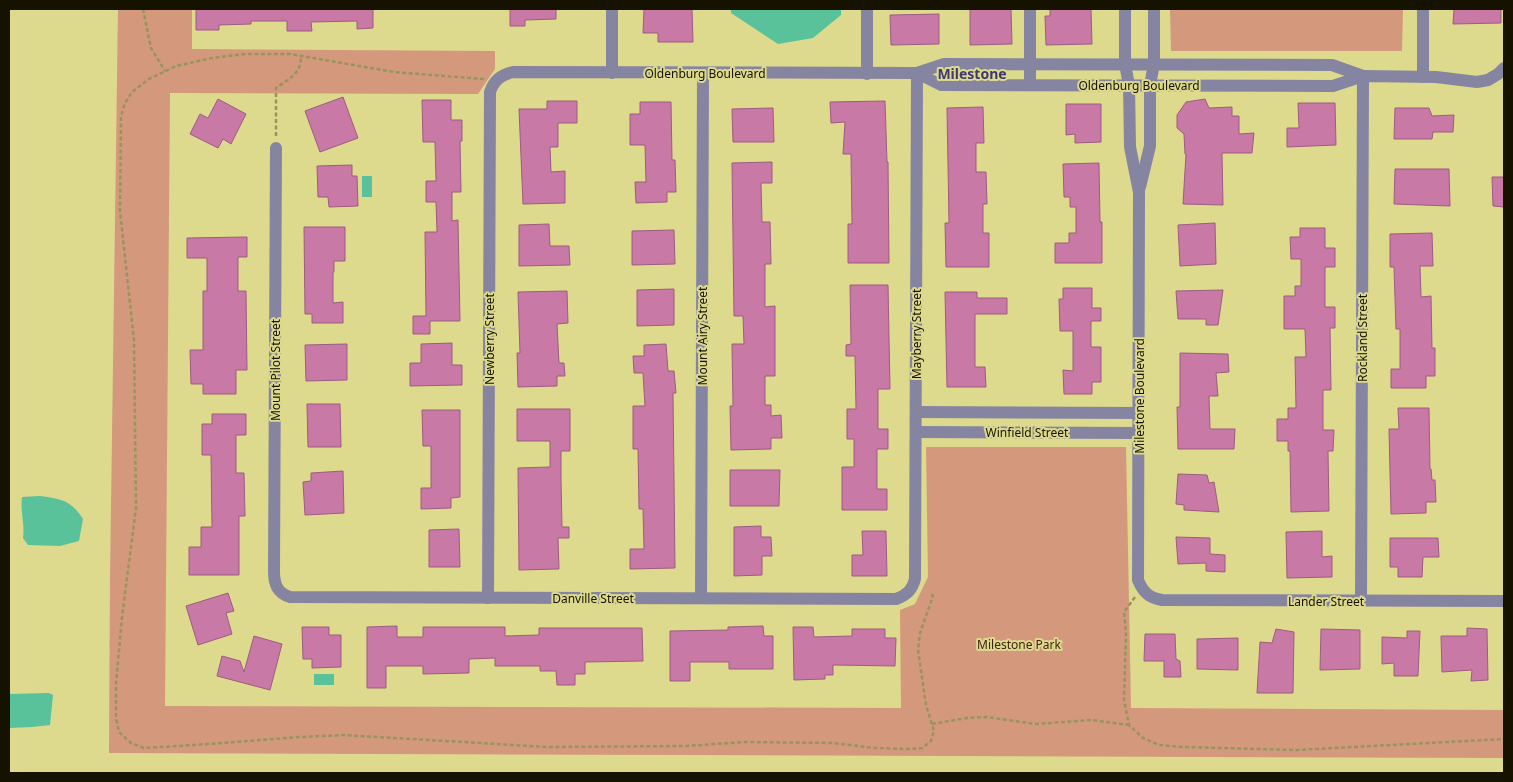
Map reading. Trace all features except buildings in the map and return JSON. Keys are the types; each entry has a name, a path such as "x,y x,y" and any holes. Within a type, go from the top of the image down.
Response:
{"street":[{"path":"612,9 612,73"},
{"path":"867,9 867,74"},
{"path":"1030,9 1030,84"},
{"name":"Milestone Boulevard","path":"1125,9 1125,64 1130,85 1130,146 1139,192 1138,580 1145,592"},
{"name":"Milestone Boulevard","path":"1139,192 1150,146 1150,85 1154,64 1154,9"},
{"path":"1422,77 1423,9"},
{"name":"Oldenburg Boulevard","path":"495,81 503,75 513,72 867,74 917,73 941,64 1154,64 1332,65 1363,76 1422,77 1477,82 1488,80 1504,68"},
{"name":"Mount Airy Street","path":"701,598 703,73"},
{"name":"Oldenburg Boulevard","path":"917,73 941,84 1333,86 1363,76"},
{"name":"Mayberry Street","path":"908,593 915,579 917,73"},
{"name":"Rockland Street","path":"1361,601 1363,76"},
{"name":"Newberry Street","path":"488,598 490,92 495,81"},
{"name":"Mount Pilot Street","path":"276,148 274,583 278,590"},
{"name":"Winfield Street","path":"916,412 1138,413"},
{"name":"Winfield Street","path":"916,432 1138,433"},
{"name":"Danville Street","path":"278,590 290,597 488,598 896,599 908,593"},
{"name":"Lander Street","path":"1145,592 1162,600 1504,601"}],"path":[{"path":"142,9 151,48 165,71"},
{"path":"495,81 475,77 394,72 301,55 246,54 212,58 176,66 149,79 132,92 125,103 121,116 120,211 134,340 136,508 122,617 116,684 116,718 119,732 131,743 144,748 342,735 548,747 668,746 755,742 832,743 874,748 922,748 931,741 934,731 926,705 918,650 920,633 933,596 930,592"},
{"path":"276,148 276,88 297,73 301,64 301,55"},
{"path":"1145,592 1124,612 1126,634 1124,700 1129,724 1143,738 1159,745 1296,750 1504,739"},
{"path":"932,724 967,718 986,718 1036,724 1092,720 1129,724"}],"green space":[{"name":"Milestone Park","path":"118,9 192,9 192,49 495,51 495,69 478,94 170,93 165,706 901,708 900,610 915,604 928,577 926,447 1126,447 1131,708 1504,710 1504,758 109,753"},
{"path":"1170,9 1403,9 1402,51 1171,51"}],"shaded area":[{"path":"731,9 841,9 841,15 813,38 778,44 731,13"},
{"path":"362,176 372,176 372,197 362,197"},
{"path":"40,496 65,501 79,513 83,519 79,541 60,546 28,545 23,538 22,497"},
{"path":"314,674 334,674 334,685 314,685"},
{"path":"49,693 53,695 50,725 9,728 9,694"}],"district":[{"name":"Milestone","path":"972,73"}]}
